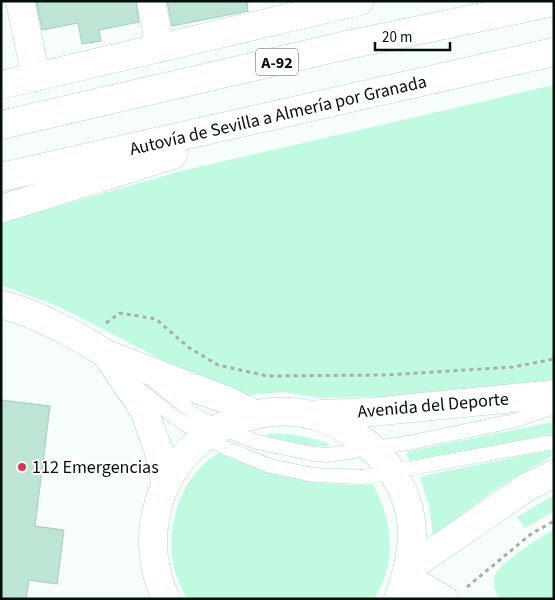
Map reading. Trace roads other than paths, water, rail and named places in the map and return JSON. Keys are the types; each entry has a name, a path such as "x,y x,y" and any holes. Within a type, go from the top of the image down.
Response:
{"main road":[{"path":"20,1 36,77"},
{"path":"151,1 160,48"},
{"path":"1,85 160,48 289,9 360,1"},
{"path":"405,33 465,1"},
{"name":"A-92","path":"1,125 405,33 554,2"},
{"name":"Autovía de Sevilla a Almería por Granada","path":"1,177 554,52"},
{"path":"1,208 358,97"},
{"path":"1,304 48,321 114,355 226,400 254,414"},
{"path":"114,355 144,410 159,452 165,483"},
{"name":"Avenida del Deporte","path":"160,594 152,549 154,515 165,483 182,457 212,432 254,414 274,411 312,415 371,412 554,394"},
{"name":"Avenida del Deporte","path":"312,415 345,428 373,448 392,472 402,492 409,513 412,535 404,582"},
{"path":"404,582 527,487 554,474"},
{"path":"404,582 455,594"}],"lane":[{"path":"114,355 198,417 212,432 253,460 293,472 313,475 363,477 546,442 554,443"},
{"path":"212,432 306,453 327,455 408,443 513,421 554,407"}],"place":[{"name":"112 Emergencias","path":"22,467"}]}
